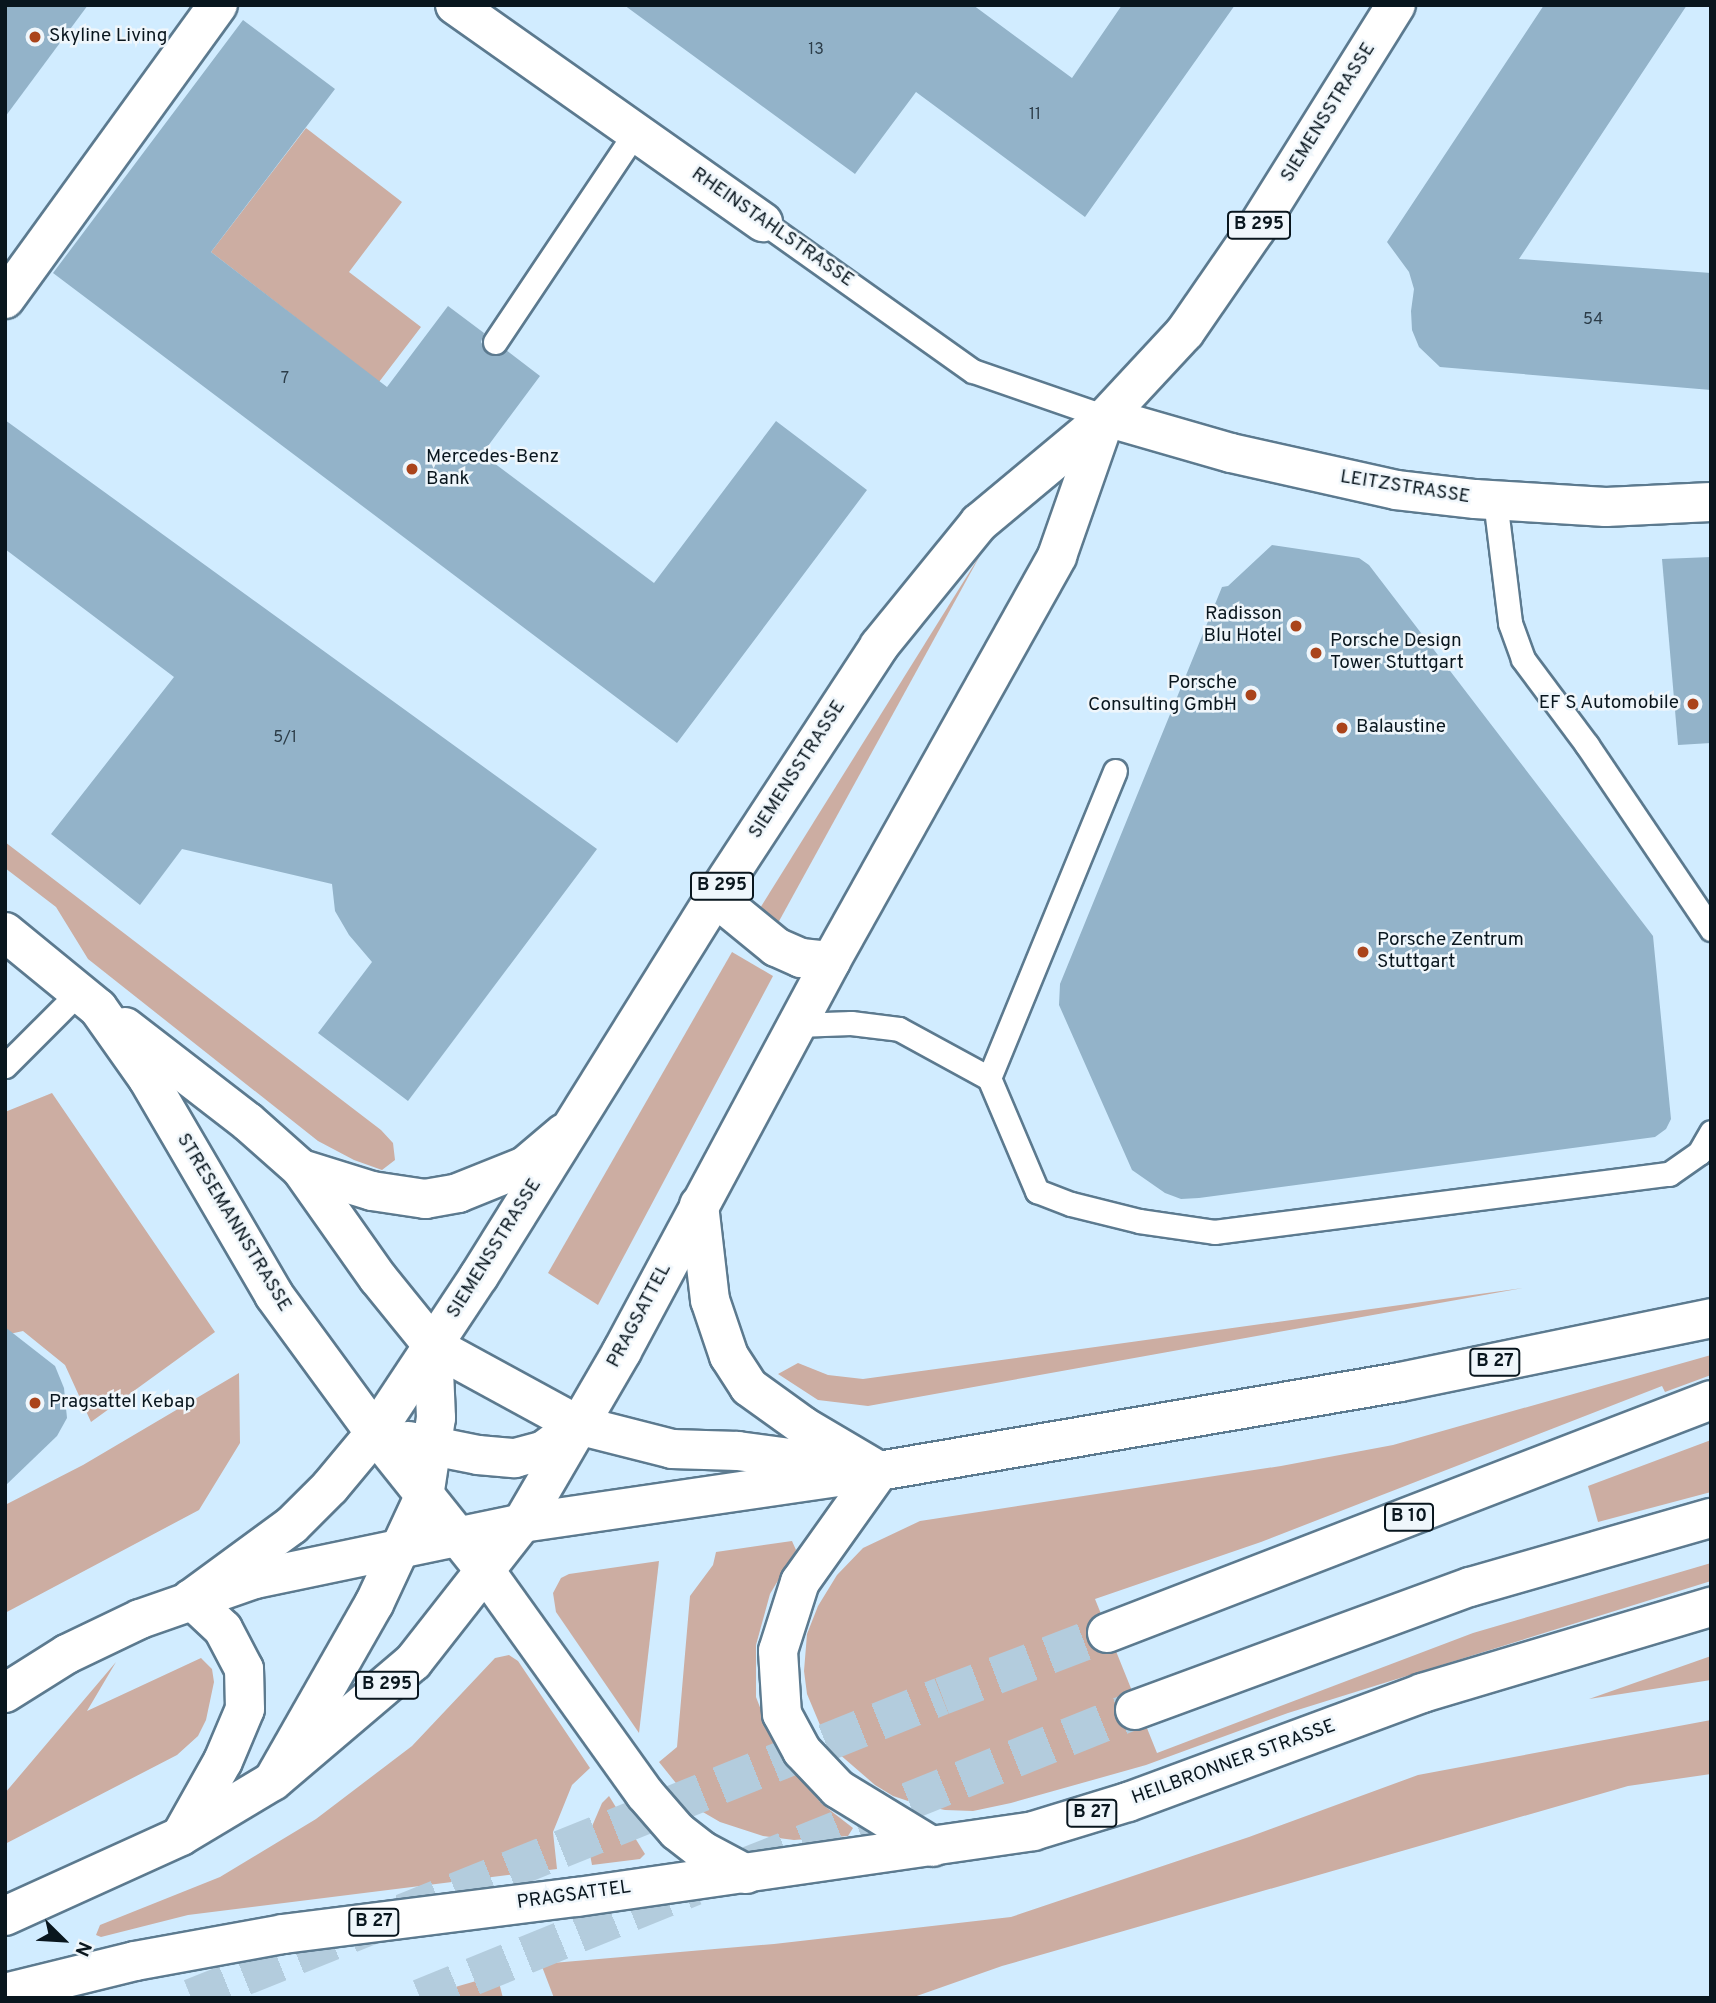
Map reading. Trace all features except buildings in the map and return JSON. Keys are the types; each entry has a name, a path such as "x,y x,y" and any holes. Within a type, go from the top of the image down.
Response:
{"main road":[{"path":"5,299 218,5"},
{"name":"RHEINSTAHLSTRASSE","path":"455,5 763,222"},
{"name":"SIEMENSSTRASSE","path":"433,1346 715,897 879,646 979,523 1106,416 1185,332 1256,229 1396,5"},
{"name":"SIEMENSSTRASSE","path":"699,1205 831,961 1058,556 1106,416"},
{"name":"LEITZSTRASSE","path":"1106,416 1231,453 1396,490 1606,508 1711,502"},
{"path":"715,897 776,947 801,958 831,961"},
{"name":"STRESEMANNSTRASSE","path":"5,932 248,1122 301,1169 378,1278 433,1346"},
{"name":"STRESEMANNSTRASSE","path":"89,1000 148,1079 274,1296 375,1433"},
{"path":"301,1169 372,1191 425,1199 458,1193 525,1166 570,1128"},
{"path":"699,1205 709,1300 729,1356 750,1387 803,1426 879,1471"},
{"name":"PRAGSATTEL","path":"5,1916 181,1836 272,1781 413,1661 522,1524 622,1352 699,1205"},
{"name":"B 27","path":"5,1693 67,1654 140,1619 191,1599 255,1579 522,1524 879,1471 1400,1382 1711,1318"},
{"path":"433,1346 578,1425 672,1448 738,1451 879,1471"},
{"path":"272,1781 374,1604 425,1497 434,1448 436,1418 433,1346"},
{"name":"B 295","path":"191,1599 292,1525 330,1487 375,1433 433,1346"},
{"name":"B 10","path":"1107,1633 1711,1400"},
{"path":"375,1433 434,1448 515,1458 544,1450 578,1425"},
{"path":"375,1433 486,1572 645,1794 677,1831 701,1850 747,1874"},
{"path":"879,1471 800,1582 778,1651 782,1714 802,1751 838,1789 933,1847"},
{"path":"1135,1710 1470,1587 1711,1518"},
{"path":"181,1836 223,1761 245,1709 244,1670 223,1629 191,1599"},
{"name":"HEILBRONNER STRASSE","path":"747,1874 1033,1831 1116,1806 1423,1693 1711,1608"},
{"name":"PRAGSATTEL","path":"5,1993 135,1961 283,1934 747,1874"}],"lane":[{"path":"495,342 636,131"},
{"name":"RHEINSTAHLSTRASSE","path":"763,222 973,371 1106,416"},
{"path":"1495,500 1510,623 1523,659 1587,745 1711,929"},
{"path":"989,1078 1115,771"},
{"path":"5,1066 89,1000"},
{"path":"797,1025 852,1023 899,1029 989,1078 1037,1191 1071,1205 1139,1221 1214,1232 1669,1174 1699,1153 1711,1132"}],"shaded area":[{"path":"306,128 402,202 349,272 421,327 379,382 211,252"},
{"path":"982,552 778,923 757,913"},
{"path":"5,842 381,1130 393,1143 395,1160 382,1170 354,1160 318,1141 88,959 56,907 5,868"},
{"path":"732,952 773,976 598,1305 548,1273"},
{"path":"52,1093 215,1332 91,1422 65,1365 23,1331 5,1335 5,1112"},
{"path":"1523,1288 868,1406 818,1400 778,1374 798,1363 828,1375 863,1379"},
{"path":"1711,1355 1711,1375 1665,1392 1662,1386 1261,1542 1095,1599 1157,1753 1473,1633 1711,1563 1711,1581 1288,1713 1146,1765 973,1811 945,1810 920,1805 893,1796 875,1785 838,1753 820,1725 807,1694 804,1671 807,1634 818,1606 837,1575 863,1548 920,1521 1281,1466 1393,1445"},
{"path":"239,1373 240,1443 199,1510 5,1613 5,1505 83,1465"},
{"path":"1711,1440 1711,1492 1598,1522 1588,1486"},
{"path":"792,1541 796,1550 770,1594 756,1645 756,1697 778,1754 822,1804 853,1828 848,1836 794,1840 763,1836 720,1822 696,1808 659,1762 677,1747 690,1596 713,1565 716,1552"},
{"path":"659,1561 639,1733 556,1612 553,1593 561,1578 569,1574"},
{"path":"509,1655 518,1661 590,1768 572,1785 553,1832 557,1869 188,1915 101,1937 96,1935 100,1925 220,1877 316,1819 412,1746 495,1658"},
{"path":"1711,1656 1711,1680 1589,1699"},
{"path":"201,1658 212,1669 214,1682 206,1720 198,1736 177,1755 5,1844 5,1793 116,1662 87,1711"},
{"path":"1711,1720 1711,1774 1628,1786 1002,1966 911,1998 554,1998 541,1964 774,1944 1011,1917 1249,1837 1418,1775"},
{"path":"609,1796 645,1854 640,1859 592,1865 587,1838 602,1803"},
{"path":"497,1975 503,1998 417,1998"}],"tunnel":[{"path":"191,1998 942,1696 1107,1633"},
{"path":"750,1865 1135,1710"},
{"path":"420,1998 694,1887"}],"place":[{"name":"Skyline Living","path":"35,37"},
{"name":"Mercedes-Benz Bank","path":"412,469"},
{"name":"Radisson Blu Hotel","path":"1296,626"},
{"name":"Porsche Design Tower Stuttgart","path":"1316,653"},
{"name":"Porsche Consulting GmbH","path":"1251,695"},
{"name":"EF S Automobile","path":"1693,704"},
{"name":"Balaustine","path":"1342,728"},
{"name":"Porsche Zentrum Stuttgart","path":"1363,952"},
{"name":"Pragsattel Kebap","path":"35,1403"}]}
